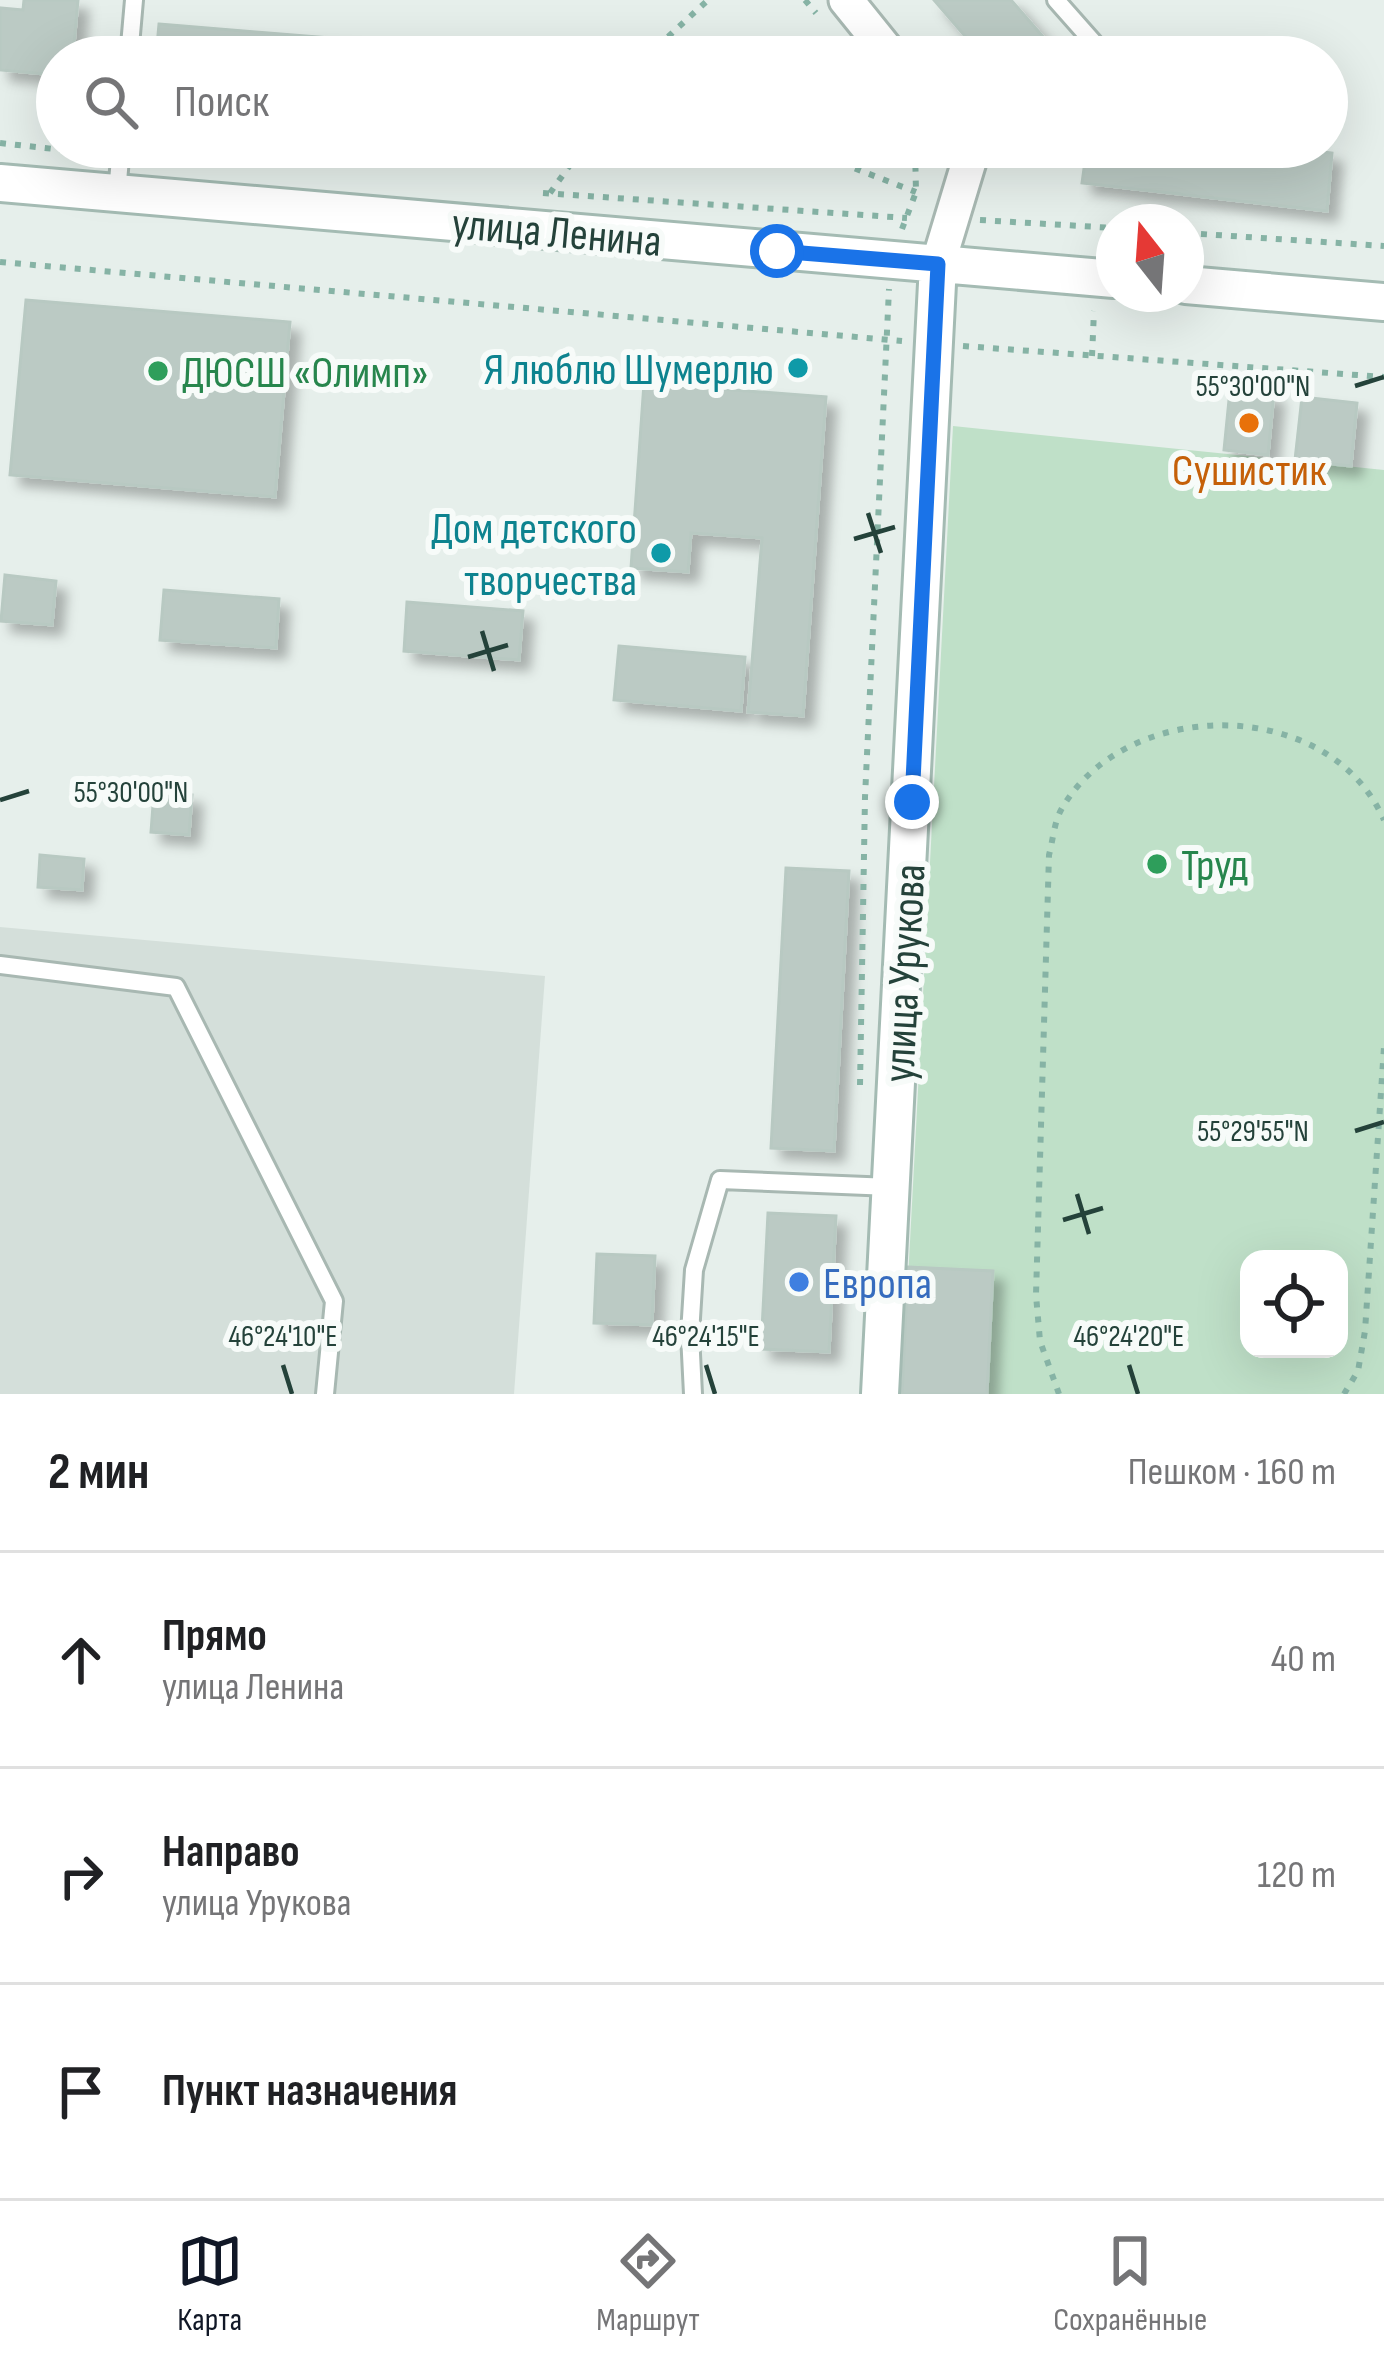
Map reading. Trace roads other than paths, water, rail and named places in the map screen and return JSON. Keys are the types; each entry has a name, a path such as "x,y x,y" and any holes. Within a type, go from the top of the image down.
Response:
{"main road":[{"name":"улица Ленина","path":"0,183 99,168"},
{"name":"улица Ленина","path":"143,168 890,260 1096,277"},
{"name":"улица Урукова","path":"880,1394 938,264"},
{"path":"1204,287 1384,302"}],"street":[{"path":"846,0 875,36"},
{"path":"938,264 967,168"}],"lane":[{"path":"131,36 134,0"},
{"path":"1056,0 1088,36"},
{"path":"0,965 176,987 334,1301 325,1394"},
{"path":"693,1394 694,1270 720,1180 891,1187"}],"place":[{"name":"Я люблю Шумерлю","path":"798,368"},
{"name":"ДЮСШ «Олимп»","path":"158,371"},
{"name":"Сушистик","path":"1249,423"},
{"name":"Дом детского творчества","path":"661,553"},
{"name":"Труд","path":"1157,864"},
{"name":"Европа","path":"799,1282"}]}
